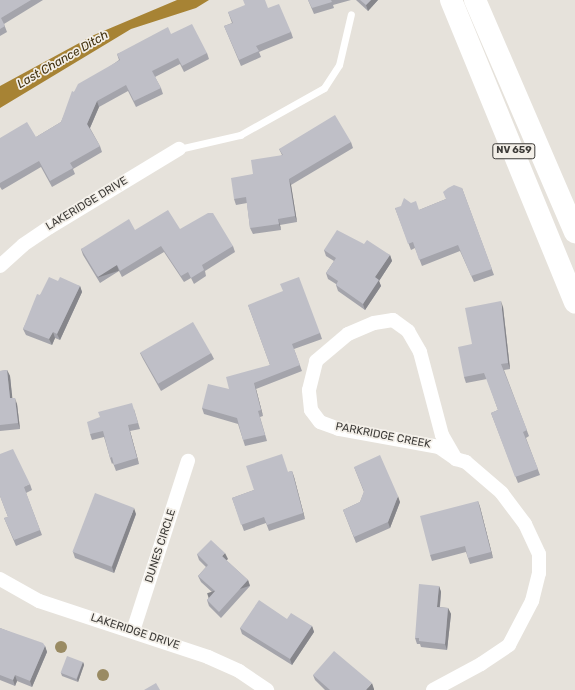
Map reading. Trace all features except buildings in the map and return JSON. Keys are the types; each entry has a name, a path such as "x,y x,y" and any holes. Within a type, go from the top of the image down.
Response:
{"main road":[{"name":"NV 659","path":"451,0 575,303"},
{"name":"NV 659","path":"476,0 575,232"}],"street":[{"name":"LAKERIDGE DRIVE","path":"0,266 23,245 50,226 179,149"},
{"name":"PARKRIDGE CREEK","path":"393,320 408,331 420,352 442,435 456,459 439,447 339,429 320,422 311,410 309,390 316,360 348,334 374,323 393,320"},
{"path":"433,690 481,664 509,645 522,625 532,601 539,573 538,554 525,524 502,493 466,462 456,459"},
{"name":"DUNES CIRCLE","path":"133,631 188,461"},
{"name":"LAKERIDGE DRIVE","path":"0,579 18,592 40,601 208,657 239,672 267,690"}],"lane":[{"path":"179,149 240,135 324,88 339,65 351,14"}],"water":[{"name":"Last Chance Ditch","path":"177,0 209,0 196,8 131,29 0,108 0,86 94,35"}]}
